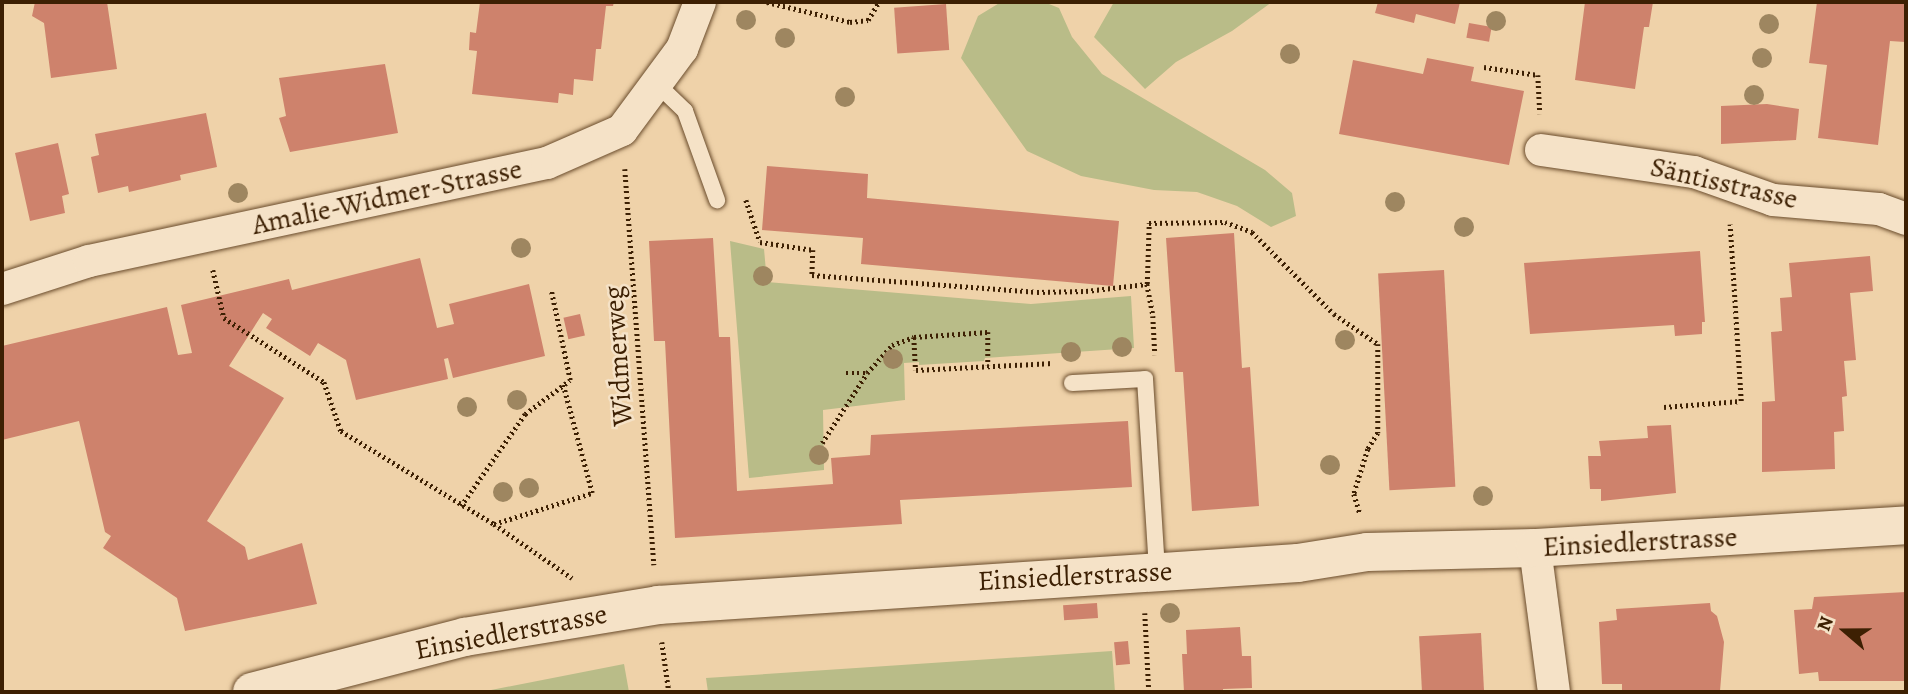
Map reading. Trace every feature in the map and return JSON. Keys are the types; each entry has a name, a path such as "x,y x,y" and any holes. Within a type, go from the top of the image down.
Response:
{"main road":[{"name":"Einsiedlerstrasse","path":"252,692 465,637 671,604 1298,563 1367,552 1535,548 1906,525"}],"street":[{"name":"Amalie-Widmer-Strasse","path":"2,289 89,261 547,163 622,130 682,49 700,2"},
{"name":"Säntisstrasse","path":"1541,150 1695,172 1773,200 1879,209 1906,219"},
{"path":"1535,548 1554,692"}],"lane":[{"path":"657,84 685,111 717,200"},
{"path":"1072,383 1144,379 1157,571"}],"path":[{"path":"767,2 850,22 868,20 878,2"},
{"path":"1484,67 1538,75 1541,150"},
{"name":"Widmerweg","path":"622,130 654,566"},
{"path":"1664,407 1741,401 1728,184"},
{"path":"742,189 761,242 813,250 812,275 1037,292 1086,291 1147,284"},
{"path":"1144,379 1156,379 1153,316 1147,284 1149,223 1225,222 1252,232 1334,314 1378,344 1378,433 1368,449 1354,494 1359,510"},
{"path":"206,236 224,318 324,382 341,431 564,569 608,613"},
{"path":"461,506 525,414 570,380 551,290"},
{"path":"822,443 867,373 892,345 914,337 988,332 988,365"},
{"path":"914,337 916,370 1071,362 1072,383"},
{"path":"846,373 867,373"},
{"path":"494,524 592,494 563,385"},
{"path":"1145,611 1149,692"},
{"path":"661,631 669,692"}],"green space":[{"path":"1001,2 1044,2 1059,8 1072,37 1102,74 1265,170 1292,193 1296,216 1271,227 1237,206 1197,192 1154,190 1081,176 1027,151 961,58 978,16"},
{"path":"1114,2 1272,2 1232,31 1176,62 1145,89 1094,37"},
{"path":"730,241 764,249 767,282 1031,304 1131,296 1134,348 985,358 984,361 919,365 919,362 904,363 905,400 823,410 824,470 749,478"},
{"path":"1112,651 1115,692 708,692 706,678"},
{"path":"624,664 629,692 481,692"}],"building":[{"path":"35,2 107,2 117,69 51,78 44,23 32,16"},
{"path":"480,2 614,2 613,6 606,6 601,49 596,49 593,81 574,79 573,95 559,93 558,103 472,94 477,51 469,50 470,32 476,33"},
{"path":"1378,2 1460,2 1455,24 1416,14 1414,23 1375,13"},
{"path":"1585,2 1653,2 1649,27 1644,27 1635,89 1575,80"},
{"path":"1817,2 1906,2 1905,42 1890,41 1878,145 1818,138 1827,65 1809,63"},
{"path":"946,4 949,50 897,54 894,8"},
{"path":"1469,23 1492,27 1489,42 1466,38"},
{"path":"1427,58 1474,67 1471,81 1524,91 1509,165 1339,134 1353,60 1423,74"},
{"path":"385,64 398,133 290,152 279,118 286,116 279,78"},
{"path":"1767,104 1799,109 1796,140 1721,144 1721,106"},
{"path":"206,113 217,167 180,175 181,180 129,192 128,186 98,193 91,157 99,155 95,134"},
{"path":"58,143 69,194 62,196 65,213 30,221 15,153"},
{"path":"767,166 868,174 867,198 1119,221 1113,286 861,264 863,238 762,230"},
{"path":"1234,233 1242,368 1250,367 1259,506 1192,511 1183,372 1175,372 1166,238"},
{"path":"713,238 719,337 730,337 737,491 833,484 831,458 870,455 871,435 1128,421 1132,487 900,500 902,524 675,538 665,341 654,341 649,241"},
{"path":"1700,251 1705,322 1702,322 1702,334 1675,336 1674,325 1530,334 1524,263"},
{"path":"1870,256 1873,291 1850,293 1856,360 1844,361 1847,396 1842,397 1844,431 1834,432 1835,469 1762,472 1762,402 1775,401 1771,332 1782,331 1780,298 1792,297 1789,263"},
{"path":"420,258 437,328 454,324 449,304 529,284 545,356 453,378 448,358 444,359 448,379 356,400 346,360 318,343 310,356 266,328 272,319 263,313 229,366 284,398 207,521 245,547 248,560 302,543 317,604 185,631 177,598 103,548 111,536 105,532 79,421 2,440 2,346 167,307 178,355 192,353 181,305 289,279 292,290"},
{"path":"1444,270 1455,487 1389,490 1378,273"},
{"path":"580,314 585,335 568,339 563,318"},
{"path":"1671,425 1676,493 1601,501 1601,489 1590,489 1588,456 1601,456 1599,441 1648,438 1647,426"},
{"path":"1906,592 1906,681 1819,681 1818,672 1799,674 1794,610 1812,609 1814,597"},
{"path":"1097,603 1098,618 1064,620 1063,605"},
{"path":"1710,603 1711,611 1717,616 1724,642 1720,691 1622,692 1622,684 1602,684 1599,622 1617,620 1616,609"},
{"path":"1240,627 1242,656 1251,656 1252,688 1223,689 1223,692 1184,692 1182,654 1187,654 1186,630"},
{"path":"1481,633 1484,692 1422,692 1419,636"},
{"path":"1128,641 1130,664 1116,665 1114,642"}]}
